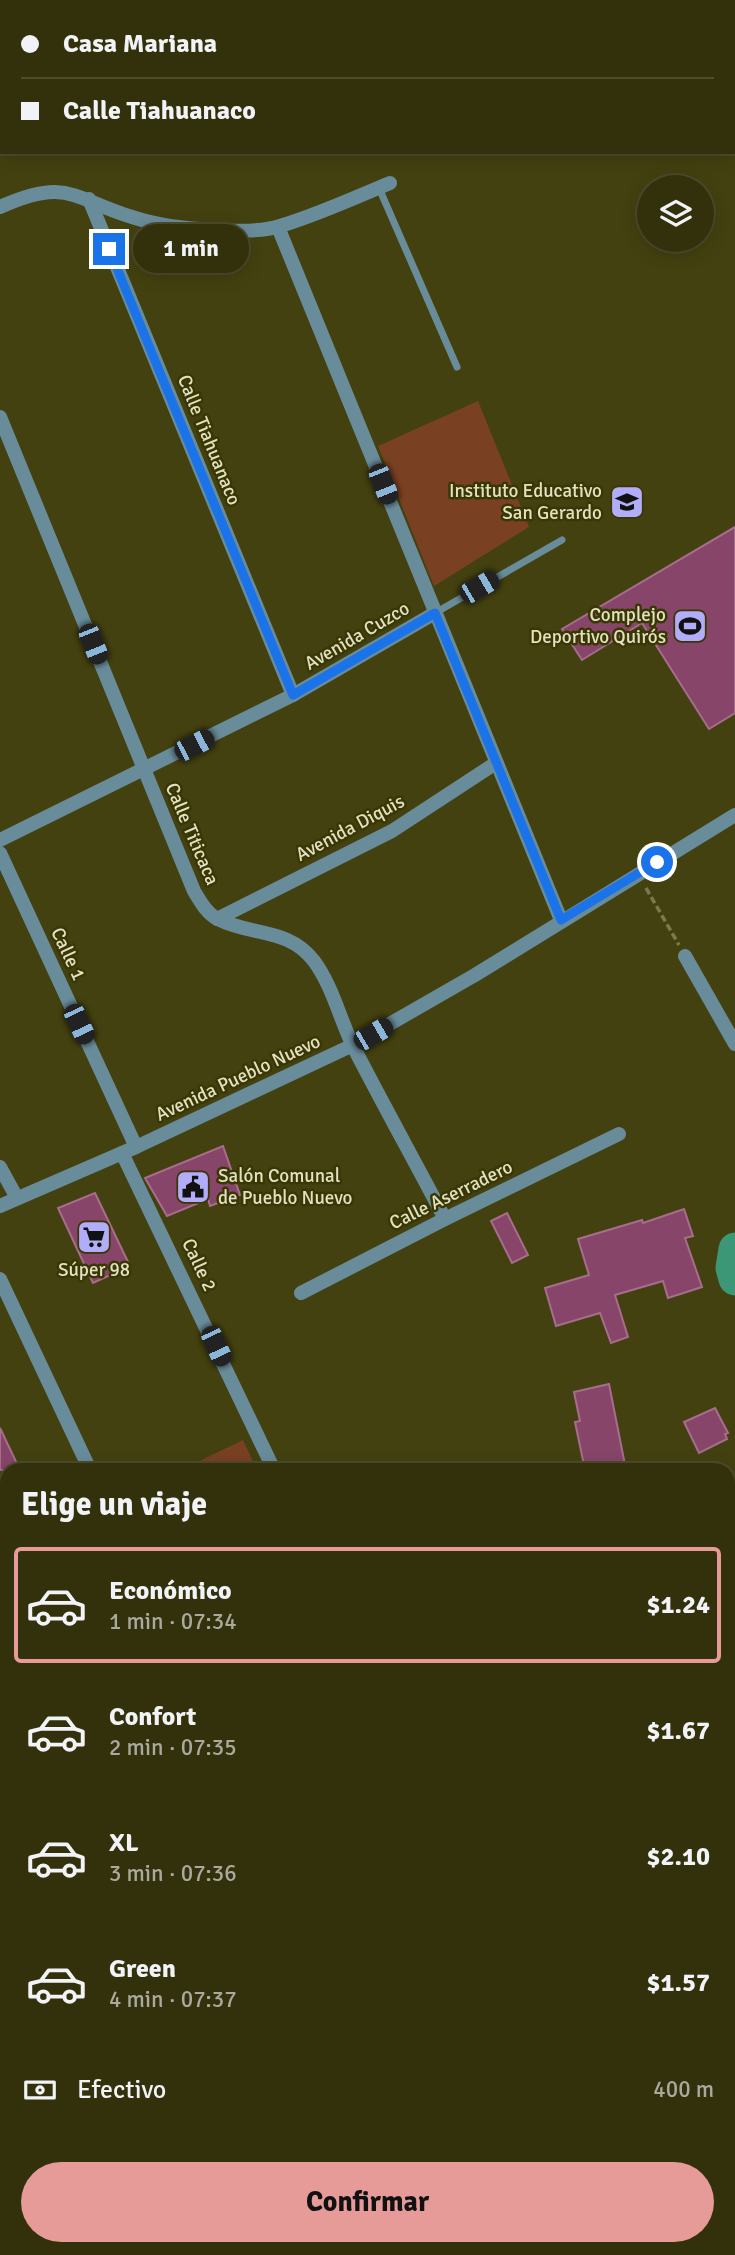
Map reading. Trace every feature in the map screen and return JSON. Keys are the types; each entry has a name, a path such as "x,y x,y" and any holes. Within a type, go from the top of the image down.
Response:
{"street":[{"path":"0,207 44,192 58,191 89,199 130,217 163,225 218,230 278,227 384,186"},
{"name":"Calle Tiahuanaco","path":"89,199 293,695"},
{"path":"278,227 561,920"},
{"name":"Calle Titicaca","path":"0,417 194,891 205,908 217,919"},
{"name":"Avenida Cuzco","path":"0,841 293,695 435,613"},
{"name":"Avenida Diquis","path":"217,919 392,831 496,763"},
{"name":"Avenida Pueblo Nuevo","path":"0,1206 129,1150 353,1045 475,975 735,815"},
{"name":"Calle 1","path":"0,853 129,1150"},
{"path":"217,919 242,928 268,932 293,943 313,960 326,982 353,1045 445,1219"},
{"path":"685,956 735,1044"},
{"name":"Calle Aserradero","path":"301,1293 619,1134"},
{"name":"Calle 2","path":"129,1150 271,1463"},
{"path":"0,1167 17,1198"},
{"path":"0,1279 87,1463"}],"lane":[{"path":"384,186 457,367"},
{"path":"435,613 562,540"}],"path":[{"path":"638,874 685,956"}],"shaded area":[{"path":"478,401 529,527 434,586 378,446"},
{"path":"243,1440 254,1463 195,1463"}],"building":[{"name":"Complejo Deportivo Quirós","path":"735,527 735,713 709,729 642,623 582,660 562,629"},
{"name":"Salón Comunal de Pueblo Nuevo","path":"223,1146 240,1195 210,1206 208,1199 167,1216 145,1178"},
{"name":"Súper 98","path":"95,1193 130,1266 93,1283 58,1208"},
{"path":"684,1209 693,1236 685,1238 702,1287 668,1298 663,1281 615,1295 628,1337 611,1343 600,1313 556,1326 545,1288 589,1275 578,1239 642,1220 643,1223"},
{"path":"507,1213 528,1255 512,1263 491,1221"},
{"path":"609,1384 625,1463 584,1463 575,1422 580,1421 574,1392"},
{"path":"715,1408 728,1433 725,1434 727,1439 699,1453 684,1422"},
{"path":"0,1428 17,1463 0,1463"}],"waterway":[{"path":"735,1249 732,1268 735,1279"}],"place":[{"name":"Instituto Educativo San Gerardo","path":"627,502"},
{"name":"Complejo Deportivo Quirós","path":"690,626"},
{"name":"Salón Comunal de Pueblo Nuevo","path":"193,1187"},
{"name":"Súper 98","path":"94,1237"}],"route":[{"path":"109,249 293,695 435,613 561,920 657,862"}]}
